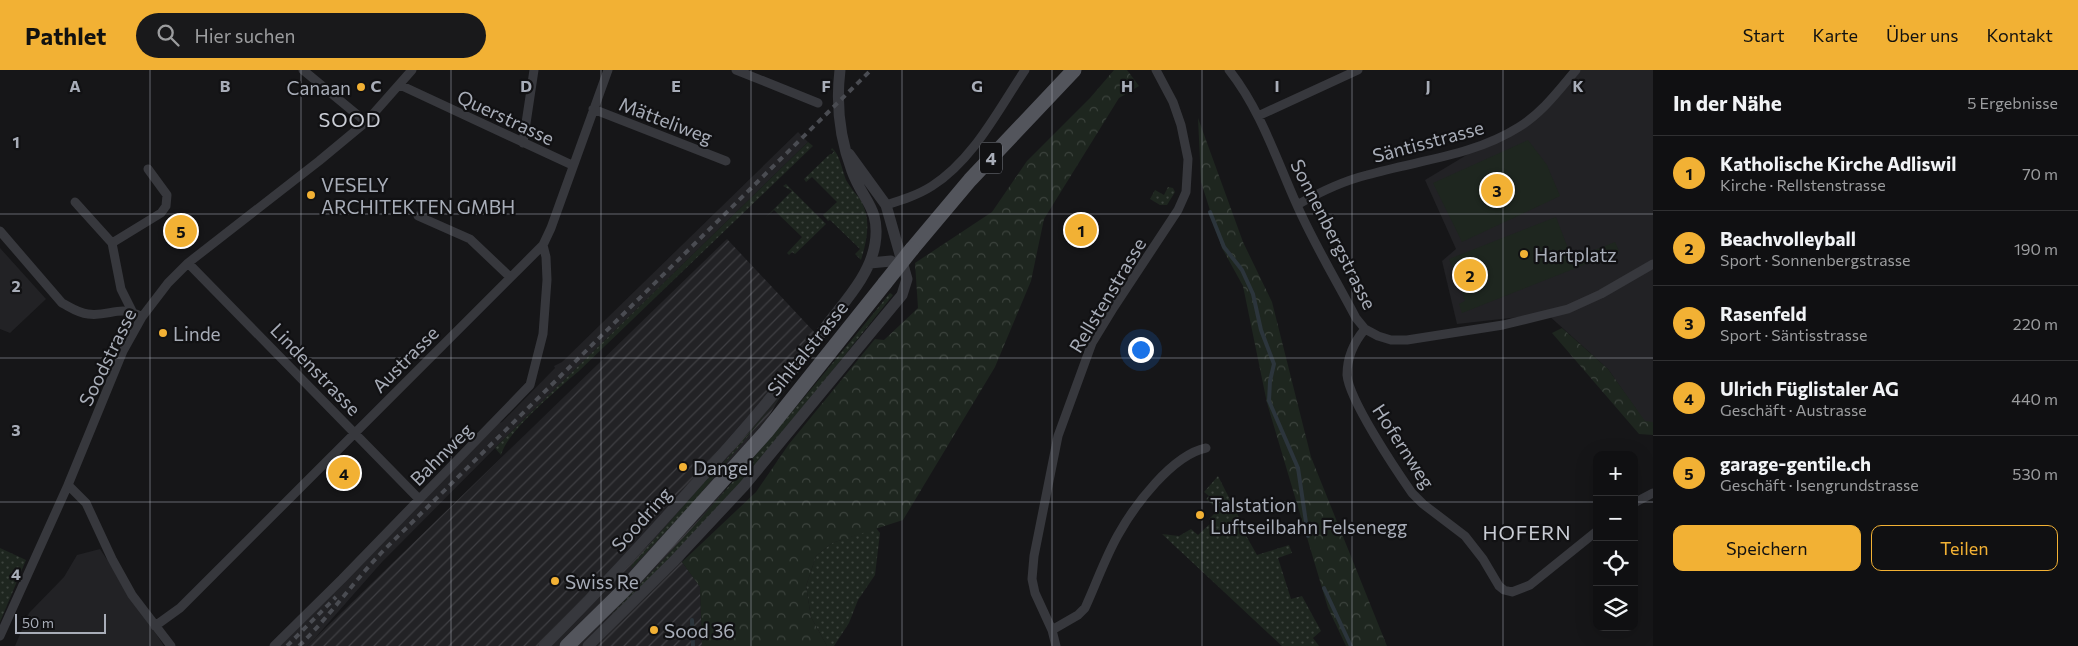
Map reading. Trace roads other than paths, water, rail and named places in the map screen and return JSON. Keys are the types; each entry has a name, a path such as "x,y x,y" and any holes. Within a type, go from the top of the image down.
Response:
{"main road":[{"name":"Sihltalstrasse","path":"567,646 622,592 760,439 912,249 970,180 1074,70"}],"street":[{"path":"303,70 366,122"},
{"name":"Soodstrasse","path":"0,636 68,485 124,351 142,317 168,284 188,263 319,162 366,122 412,70"},
{"path":"523,143 534,70"},
{"name":"Austrasse","path":"155,626 180,608 543,245 551,228 572,165 608,70"},
{"path":"736,70 818,103"},
{"path":"840,70 839,118 846,150 854,177 873,211 876,229 875,245 870,263 890,261 898,264 905,270"},
{"path":"873,211 930,188 952,171 994,120 1026,70"},
{"name":"Rellstenstrasse","path":"1056,646 1052,630 1035,593 1032,579 1034,556 1058,436 1092,343 1178,210 1186,192 1188,159 1181,125 1173,102 1156,70"},
{"name":"Sonnenbergstrasse","path":"1229,70 1240,83 1258,116 1297,205 1356,318 1365,329 1378,336 1391,340 1407,340 1503,325 1568,309 1601,294 1653,264"},
{"path":"1258,116 1358,70"},
{"name":"Säntisstrasse","path":"1297,205 1315,195 1366,175 1438,159 1488,144 1520,126 1543,109 1576,70"},
{"name":"Querstrasse","path":"400,85 572,165"},
{"name":"Mätteliweg","path":"593,109 726,161"},
{"path":"588,646 674,561 744,486 902,295 907,279 886,206 846,150"},
{"path":"112,243 161,214 166,206 167,195 148,169"},
{"path":"75,202 112,243 121,289 132,311"},
{"path":"418,216 470,239 510,277"},
{"path":"0,231 62,303 74,310 87,314 103,314 123,310 132,311 142,317"},
{"name":"Bahnweg","path":"274,646 530,385 543,334 547,280 546,257 543,245"},
{"name":"Lindenstrasse","path":"188,263 419,499"},
{"name":"Soodring","path":"544,646 615,574 768,402 811,348 870,263"},
{"name":"Hofernweg","path":"1365,329 1353,346 1348,360 1347,374 1353,396 1412,493 1465,536 1483,559 1498,586 1512,592 1530,584 1593,534"},
{"path":"1052,630 1078,615 1085,608 1118,535 1136,508 1180,460 1191,452 1206,448"},
{"path":"68,485 86,503 112,559 128,587 171,646"},
{"path":"1638,501 1653,493"}],"waterway":[{"path":"1210,212 1224,247 1242,270 1253,294 1261,330 1274,364 1270,381 1269,401 1298,468 1308,536"},
{"path":"1324,588 1351,646"},
{"path":"692,620 693,646"}],"railway":[{"path":"299,646 384,550 871,70"},
{"path":"287,646 336,597"}],"place":[{"name":"Canaan","path":"361,87"},
{"name":"Rasenfeld","path":"1497,190"},
{"name":"VESELY ARCHITEKTEN GMBH","path":"311,195"},
{"name":"Katholische Kirche Adliswil","path":"1081,230"},
{"name":"garage-gentile.ch","path":"181,231"},
{"name":"Hartplatz","path":"1524,254"},
{"name":"Beachvolleyball","path":"1470,275"},
{"name":"Linde","path":"163,333"},
{"name":"Dangel","path":"683,467"},
{"name":"Ulrich Füglistaler AG","path":"344,473"},
{"name":"Talstation Luftseilbahn Felsenegg","path":"1200,515"},
{"name":"Swiss Re","path":"555,581"},
{"name":"Sood 36","path":"654,630"}],"district":[{"name":"SOOD","path":"350,119"},
{"name":"HOFERN","path":"1527,532"}]}
